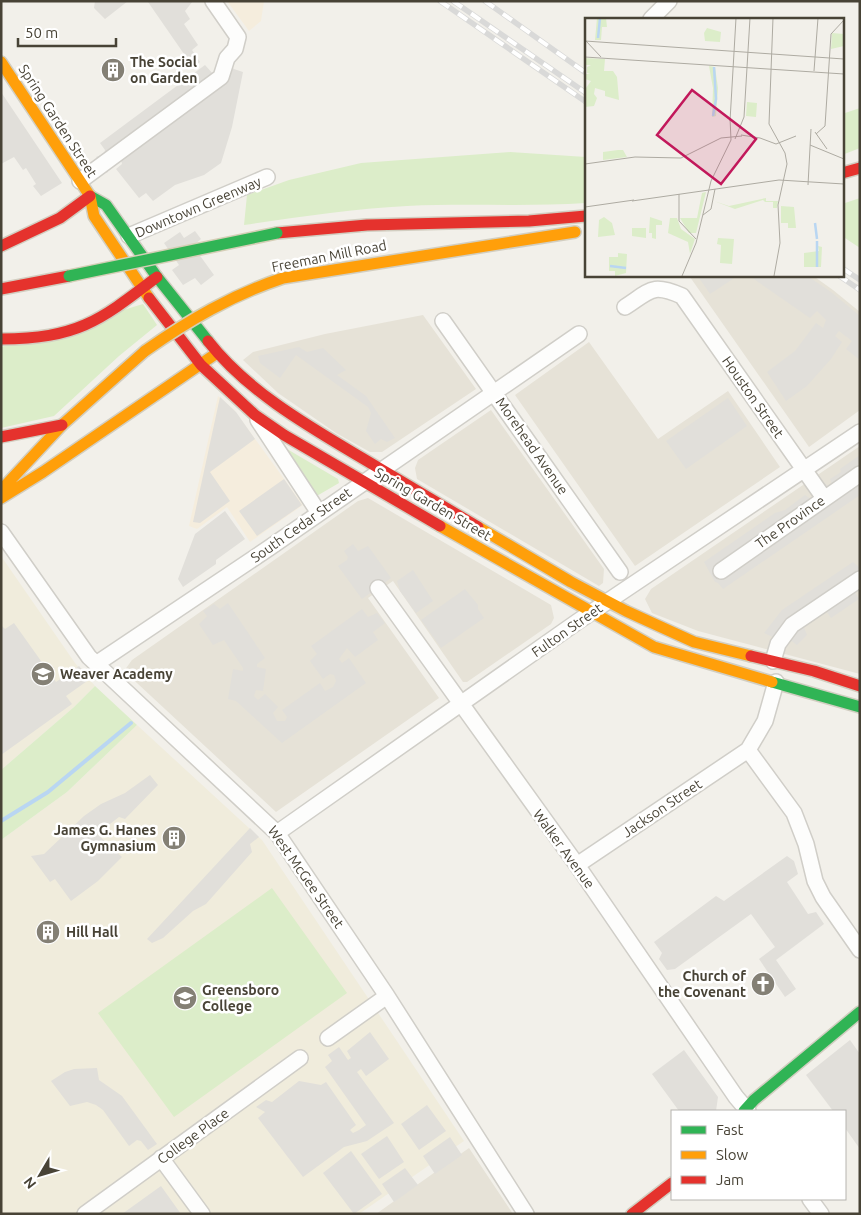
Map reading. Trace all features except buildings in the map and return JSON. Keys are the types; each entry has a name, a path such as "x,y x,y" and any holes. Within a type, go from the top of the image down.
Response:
{"main road":[{"name":"Spring Garden Street","path":"1,62 90,196 94,216 142,288 201,365 255,415 284,435 364,482 654,647 695,661 776,682 860,708"},
{"path":"845,172 860,168"},
{"name":"Spring Garden Street","path":"90,196 106,205 158,277 217,353 281,408 311,428 383,469 435,502 608,601 694,642 829,675 860,686"},
{"path":"1,246 60,218 90,196"},
{"name":"Freeman Mill Road","path":"1,289 277,233 367,225 529,221 585,216"},
{"name":"Freeman Mill Road","path":"1,490 62,425 145,351 181,324 216,303 283,278 550,235 585,232"},
{"path":"1,339 33,339 76,330 108,314 158,277"},
{"path":"1,498 217,353"},
{"path":"1,437 62,425"},
{"path":"746,1110 754,1100 860,1012"},
{"path":"632,1214 671,1184"}],"street":[{"path":"80,181 221,77 227,58 238,42 236,31 214,1"},
{"path":"652,18 669,1"},
{"name":"Downtown Greenway","path":"129,236 267,177"},
{"name":"Houston Street","path":"625,307 651,291 663,288 682,296 824,498"},
{"name":"Morehead Avenue","path":"444,321 620,572"},
{"name":"South Cedar Street","path":"96,664 495,394 579,334"},
{"path":"255,415 319,513"},
{"name":"Fulton Street","path":"278,833 591,612 860,432"},
{"name":"The Province","path":"720,571 860,474"},
{"name":"West McGee Street","path":"1,532 81,646 96,664 278,833 387,996 526,1214"},
{"path":"773,661 778,644 792,625 860,579"},
{"name":"Walker Avenue","path":"378,588 459,704 577,866 746,1110"},
{"path":"776,682 765,721 748,750 794,813 806,844 815,881 860,950"},
{"name":"Jackson Street","path":"577,866 748,750"},
{"path":"328,1038 387,996"},
{"name":"College Place","path":"85,1214 300,1058"},
{"path":"162,1158 202,1214"},
{"path":"811,1200 821,1214"}],"shaded area":[{"path":"95,1 128,1 105,19 94,8"},
{"path":"193,1 185,11 190,19 184,24 198,45 192,50 200,62 193,67 148,2"},
{"path":"227,1 264,1 261,21 249,31"},
{"path":"221,57 234,69 243,72 232,127 221,163 204,175 175,185 153,201 146,193 139,198 116,169 122,164 121,160 110,167 107,173 96,157 104,154 105,150 100,143 205,65 214,75"},
{"path":"1,92 62,183 41,196 33,186 36,184 26,168 23,170 14,157 1,164"},
{"path":"195,231 201,239 193,246 214,275 201,285 195,278 183,285 172,270 179,265 164,243 180,232 184,238"},
{"path":"698,276 737,276 710,294"},
{"path":"749,276 807,276 831,292 860,316 860,360 846,349 852,341 839,331 835,336 842,342 831,359 807,386 786,401 767,372 795,351 816,323 823,328 826,320 817,311 810,318"},
{"path":"813,276 833,290 860,312 860,410 809,447 690,277"},
{"path":"423,315 476,389 382,452 370,452 336,433 278,393 243,360 253,352 325,334"},
{"path":"589,342 658,439 728,391 780,467 635,566 515,395"},
{"path":"299,347 307,352 323,348 346,370 337,375 366,396 395,438 387,442 381,439 375,444 366,431 371,413 368,407 296,355 280,378 260,363 258,356"},
{"path":"218,396 234,410 303,505 250,542 227,507 197,529 189,526"},
{"path":"220,397 236,412 255,439 210,472 230,501 200,523 193,522"},
{"path":"728,398 747,426 686,469 666,441"},
{"path":"491,410 604,569 603,583 599,586 417,479 415,468 418,460"},
{"path":"860,446 860,674 698,631 652,613 645,599 651,589"},
{"path":"860,455 860,495 723,589 715,582 704,562 775,513 785,510 805,495 812,500 815,495 809,487 820,479 829,487 832,485 830,479 841,472 840,469"},
{"path":"284,479 302,505 257,536 239,511"},
{"path":"368,498 551,605 554,618 551,624 467,682 463,682 393,581 368,598 439,698 276,812 124,671 132,660 358,501"},
{"path":"225,511 245,539 216,560 216,564 183,587 178,579 195,534"},
{"path":"353,544 358,551 368,546 391,578 362,599 338,566 347,560 348,557 344,551"},
{"name":"Weaver Academy","path":"1,556 75,663 95,686 74,707 1,770"},
{"path":"853,562 860,568 860,589 854,591 859,599 831,618 826,611 803,625 807,635 797,645 789,639 785,643 764,633 782,610"},
{"path":"413,570 433,601 416,613 400,591 397,581"},
{"path":"465,589 478,605 478,609 484,618 441,648 421,620"},
{"path":"228,603 265,658 257,664 257,667 266,669 263,691 256,690 254,696 258,700 265,694 278,707 273,713 277,721 285,721 287,717 282,710 320,683 325,691 333,687 336,681 334,675 330,674 323,679 310,661 317,654 311,646 362,609 368,617 377,613 385,623 373,632 378,640 355,657 347,648 339,659 342,663 349,658 366,683 282,743 236,701 228,699 233,669 243,671 243,668 224,640 213,645 199,624 207,616 203,611 214,604 220,609"},
{"path":"14,623 56,682 79,666 90,679 66,696 72,704 1,755 1,625 5,629"},
{"name":"Greensboro College","path":"137,725 262,840 464,1141 359,1214 1,1214 1,840 67,792"},
{"path":"150,775 158,785 125,819 119,817 97,834 122,857 98,881 71,901 55,879 50,882 31,856 44,854 84,816 101,804 125,793"},
{"path":"250,828 259,837 250,844 252,852 206,904 193,911 163,938 152,943 147,939"},
{"path":"787,856 794,861 798,874 787,882 808,914 816,912 824,924 776,960 796,989 785,997 759,959 775,947 751,914 675,969 667,970 659,959 662,953 654,942 716,896 724,901"},
{"path":"370,1032 389,1059 366,1076 361,1069 357,1072 394,1123 367,1141 344,1147 303,1177 258,1118 265,1112 256,1107 266,1100 272,1102 299,1081 321,1085 326,1082 356,1125 350,1130 353,1133 359,1130 366,1125 325,1067 332,1061 328,1055 339,1047 348,1060 351,1058 347,1051"},
{"path":"850,1040 860,1054 860,1149 846,1129 846,1110 832,1110 806,1075"},
{"path":"684,1050 718,1097 716,1110 678,1110 652,1074"},
{"path":"97,1068 99,1080 122,1096 157,1144 148,1150 141,1141 137,1140 129,1146 103,1110 87,1102 70,1106 51,1081 65,1072 74,1069"},
{"path":"427,1105 446,1131 419,1150 401,1124"},
{"path":"387,1136 404,1162 379,1179 361,1154"},
{"path":"450,1137 462,1155 435,1174 423,1156"},
{"path":"469,1148 513,1214 376,1214"},
{"path":"351,1151 382,1194 354,1214 323,1173"},
{"path":"405,1168 418,1185 394,1202 382,1184"},
{"path":"161,1186 181,1214 122,1214"}],"green space":[{"path":"860,108 860,148 844,154 844,113"},
{"path":"510,152 585,157 585,203 386,207 244,225 247,195 289,180 361,163"},
{"path":"860,198 860,248 844,237 844,203"},
{"path":"143,304 157,325 119,356 54,416 1,428 1,347"},
{"path":"287,449 338,479 339,483 315,497 284,450"},
{"path":"95,686 137,725 67,792 1,840 1,770 74,707"},
{"path":"272,888 347,993 174,1117 98,1013"}],"waterway":[{"path":"1,821 48,792 131,723"}],"railway":[{"path":"440,1 585,101"},
{"path":"453,1 585,92"},
{"path":"485,1 585,72"},
{"path":"844,269 860,280"},
{"path":"839,276 860,290"}],"traffic: fast":[{"path":"90,196 106,205 157,277 208,341"},
{"path":"69,276 277,233"},
{"path":"772,682 860,707"},
{"path":"745,1110 754,1100 860,1012"}],"traffic: slow":[{"path":"1,62 90,196 94,216 149,298"},
{"path":"283,278 575,232"},
{"path":"145,351 211,309 246,292 283,278"},
{"path":"4,487 62,425 145,351"},
{"path":"1,498 43,472 217,353"},
{"path":"440,526 654,647 772,682"},
{"path":"478,527 571,582 626,611 694,642 751,656"}],"traffic: jam":[{"path":"844,172 860,168"},
{"path":"1,246 60,218 90,196"},
{"path":"277,233 367,225 529,221 585,216"},
{"path":"1,289 69,276"},
{"path":"1,339 27,338 69,331 119,306 157,277"},
{"path":"149,298 201,365 255,415 284,435 440,526"},
{"path":"208,341 241,376 279,406 478,527"},
{"path":"1,437 62,425"},
{"path":"751,656 814,671 860,686"},
{"path":"632,1214 671,1184"}],"place":[{"name":"The Social on Garden","path":"113,70"},
{"name":"Weaver Academy","path":"43,674"},
{"name":"James G. Hanes Gymnasium","path":"174,838"},
{"name":"Hill Hall","path":"48,932"},
{"name":"Church of the Covenant","path":"763,984"},
{"name":"Greensboro College","path":"185,998"}]}
